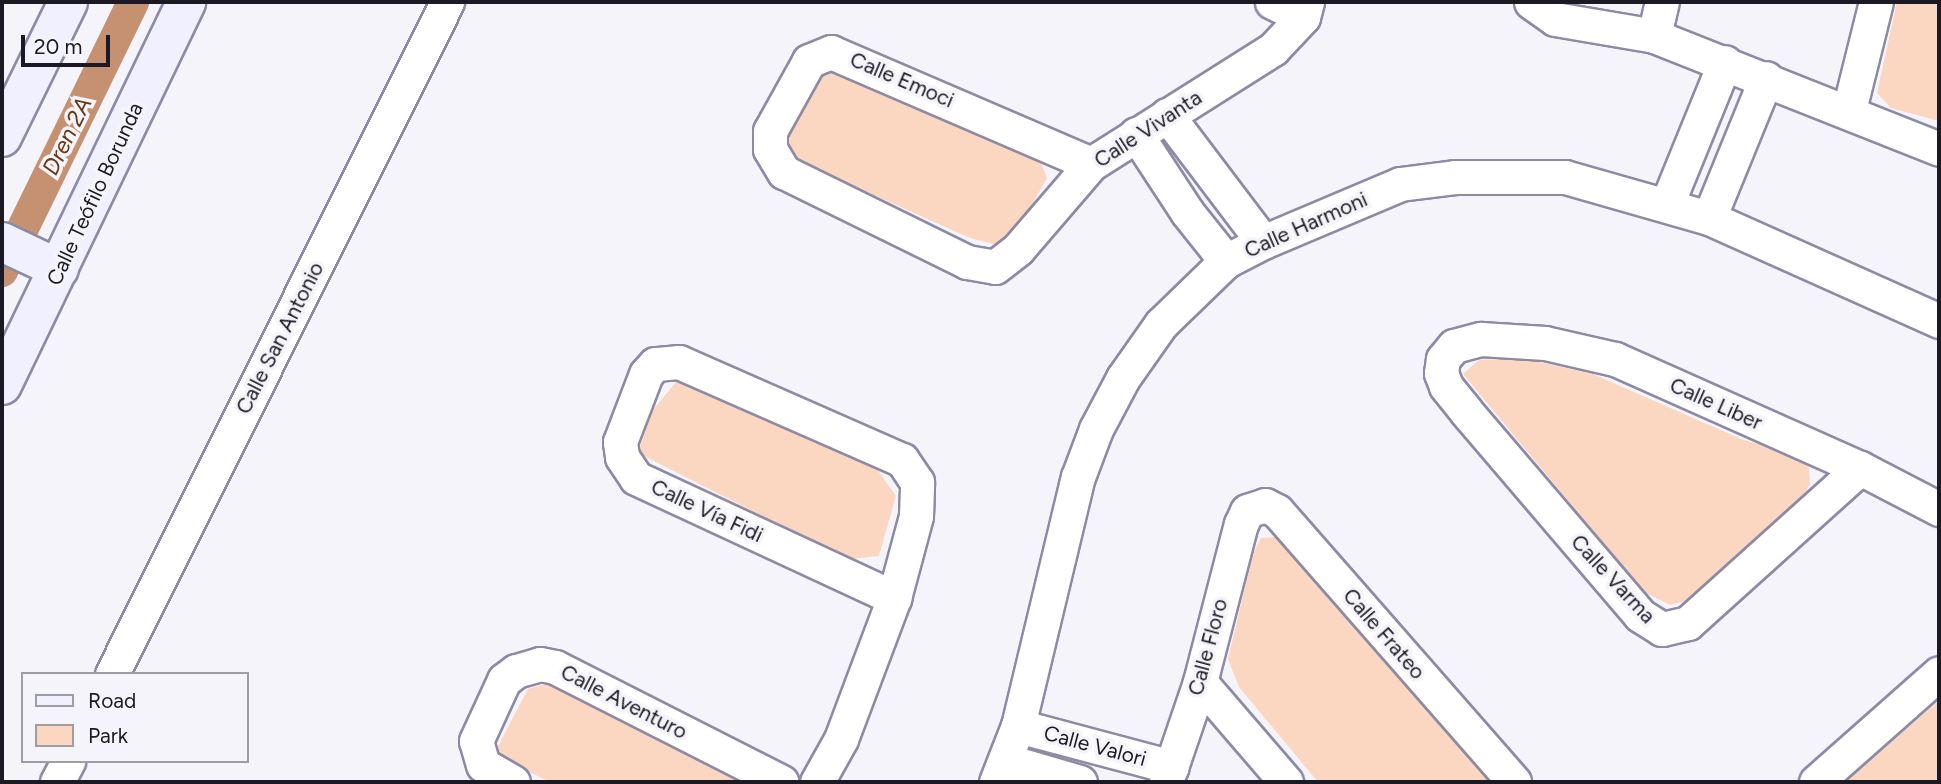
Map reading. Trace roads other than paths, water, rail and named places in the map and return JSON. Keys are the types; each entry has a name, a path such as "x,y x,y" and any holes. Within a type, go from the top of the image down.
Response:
{"main road":[{"path":"2,137 68,2"},
{"name":"Calle Teófilo Borunda","path":"2,385 49,264 186,2"},
{"path":"2,242 49,264"}],"street":[{"name":"Calle San Antonio","path":"113,672 447,2"},
{"path":"1272,2 1305,9"},
{"path":"1531,2 1555,19 1654,36 1849,110 1939,149"},
{"path":"1654,36 1662,2"},
{"path":"1849,110 1876,2"},
{"name":"Calle Vivanta","path":"995,267 1018,249 1091,164 1273,49 1305,9"},
{"name":"Calle Emoci","path":"995,267 967,262 784,172 770,149 770,131 809,61 831,52 850,56 1091,164"},
{"path":"1667,204 1725,62"},
{"path":"1709,218 1766,78"},
{"path":"1167,115 1263,242"},
{"path":"1136,134 1187,212 1226,261"},
{"name":"Calle Harmoni","path":"1002,772 1018,726 1079,477 1096,429 1122,378 1161,324 1226,261 1263,242 1400,184 1455,177 1565,177 1709,218 1939,321"},
{"name":"Calle Varma","path":"1482,339 1454,346 1443,359 1441,373 1446,386 1640,615 1662,629 1688,623 1860,468"},
{"name":"Calle Liber","path":"1482,339 1545,342 1615,359 1860,468 1939,509"},
{"name":"Calle Vía Fidi","path":"679,362 902,460 917,482 916,516 894,598 636,478 622,457 620,442 646,374 655,364 679,362"},
{"name":"Calle Frateo","path":"1247,510 1265,505 1277,511 1514,782"},
{"name":"Calle Floro","path":"1169,775 1200,682 1247,510"},
{"path":"817,782 841,739 894,598"},
{"name":"Calle Aventuro","path":"513,782 483,765 476,741 504,680 516,671 540,664 555,667 782,782"},
{"path":"1816,782 1939,673"},
{"path":"1200,682 1286,782"},
{"name":"Calle Valori","path":"1018,726 1169,775"},
{"path":"57,782 67,763"},
{"name":"Calle Valori","path":"1002,772 1080,782"}],"waterway":[{"name":"Dren 2A","path":"2,271 133,2"}]}
